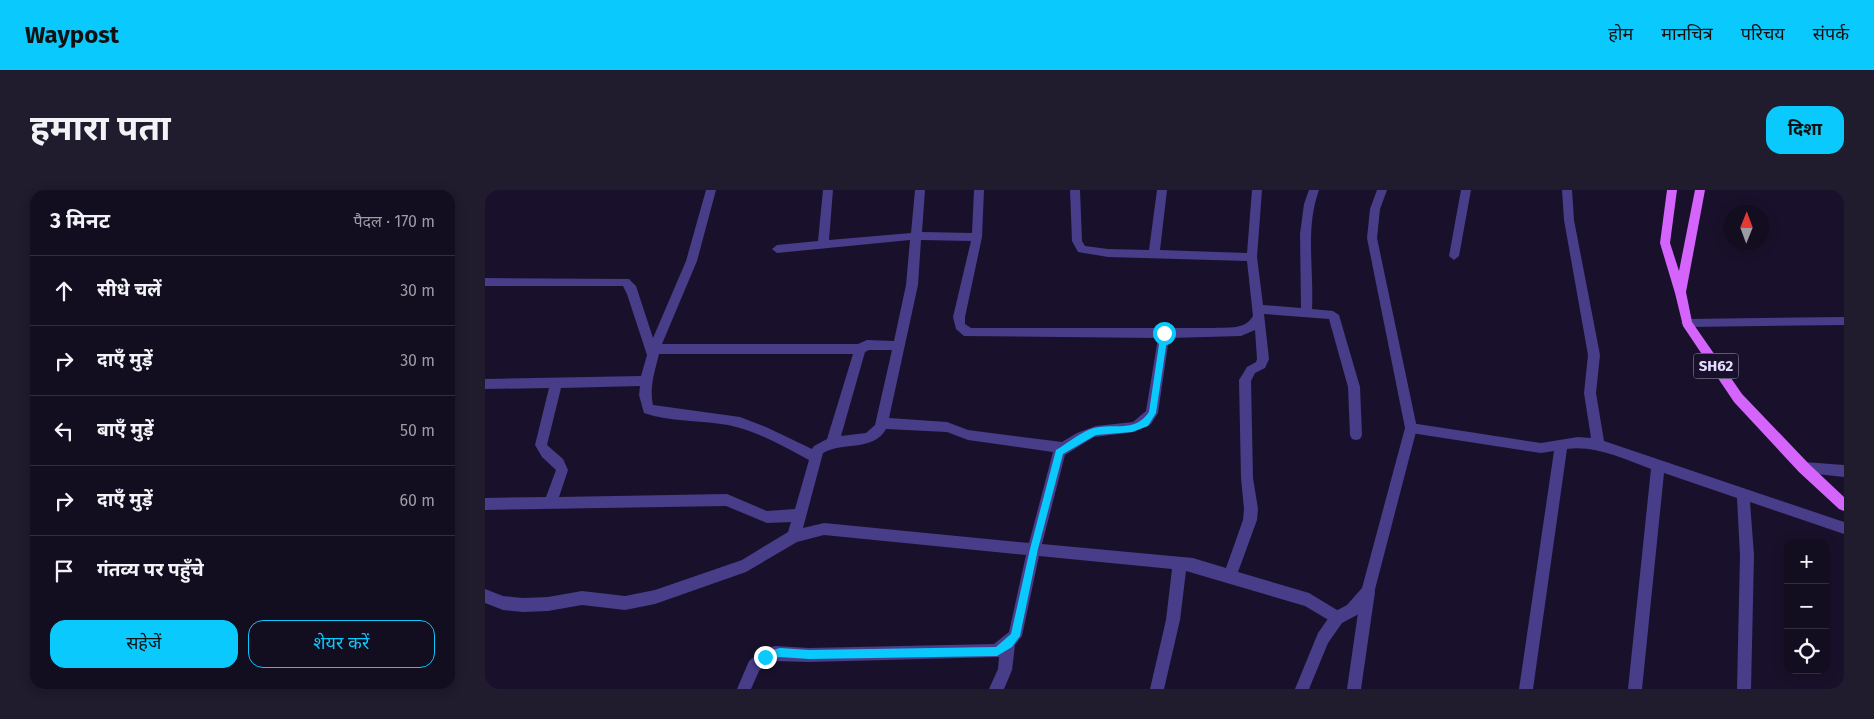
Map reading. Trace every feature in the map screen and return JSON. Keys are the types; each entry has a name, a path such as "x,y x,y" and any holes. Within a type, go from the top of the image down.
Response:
{"main road":[{"name":"SH62","path":"1672,190 1665,243 1681,293 1687,323 1738,398 1804,468 1844,504"},
{"path":"1681,293 1700,190"}],"street":[{"path":"711,190 689,270 655,352 646,381 644,400 648,409 739,423 781,439 816,457"},
{"path":"823,245 828,190"},
{"path":"794,536 818,450 833,441 867,439 876,435 882,424 912,284 920,190"},
{"path":"979,190 977,237 959,317 960,326 967,333 1214,333 1241,331 1253,326 1259,312"},
{"path":"1075,190 1077,241 1082,249 1092,252 1253,257"},
{"path":"1154,254 1162,190"},
{"path":"1229,576 1250,520 1251,509 1247,478 1245,380 1251,370 1261,365 1263,359 1253,257 1257,190"},
{"path":"1306,312 1308,272 1305,236 1309,201 1313,190"},
{"path":"1354,689 1368,592 1411,428 1372,238 1375,209 1382,190"},
{"path":"1454,256 1466,190"},
{"path":"1567,190 1569,220 1594,355 1590,393 1598,445"},
{"path":"777,249 917,236 977,237"},
{"path":"485,282 625,282 630,286 655,352"},
{"path":"1259,312 1306,312 1333,315 1354,387 1356,435"},
{"path":"1687,323 1844,321"},
{"path":"744,689 751,668 765,657 780,652 809,655 997,651 1009,644 1015,636 1034,549 1059,452 1095,431 1132,428 1145,424 1152,413 1164,333"},
{"path":"655,352 860,349 867,345 899,346"},
{"path":"833,441 860,349"},
{"path":"485,384 646,381"},
{"path":"550,503 562,470 561,465 544,453 541,445 556,383"},
{"path":"882,424 947,427 968,435 1064,448"},
{"path":"1411,428 1541,448 1578,442 1598,445 1844,528"},
{"path":"1526,689 1553,521 1561,445"},
{"path":"1635,689 1658,465"},
{"path":"1804,468 1844,471"},
{"path":"1743,494 1747,555 1744,689"},
{"path":"485,504 727,500 767,517 799,515"},
{"path":"485,596 503,603 523,605 548,604 582,598 625,603 647,599 746,566 794,536 824,529 1193,565 1309,600 1337,618"},
{"path":"1157,689 1173,620 1180,564"},
{"path":"1302,689 1323,638 1337,618 1352,610 1368,592"},
{"path":"997,689 1005,670 1009,644"}],"route":[{"path":"765,657 780,652 809,655 997,651 1009,644 1015,636 1034,549 1059,452 1068,445 1095,431 1132,428 1145,424 1152,413 1164,333"}]}
